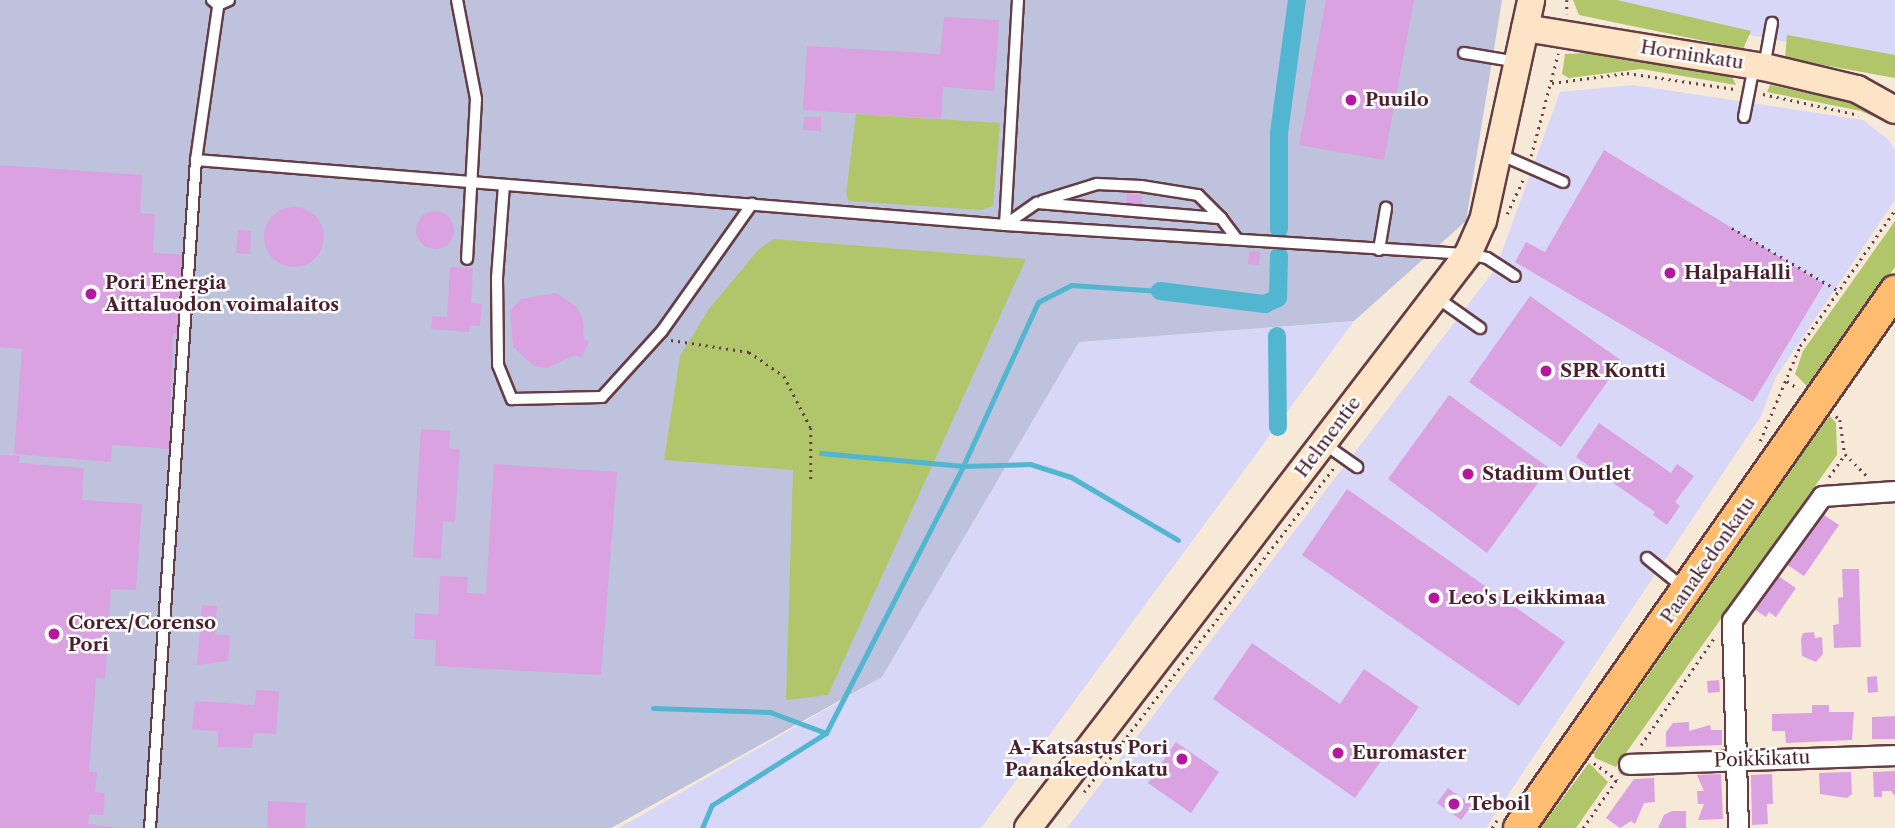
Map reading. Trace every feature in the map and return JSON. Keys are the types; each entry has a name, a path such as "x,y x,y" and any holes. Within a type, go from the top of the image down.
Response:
{"main road":[{"name":"Paanakedonkatu","path":"1519,828 1895,291"}],"street":[{"name":"Helmentie","path":"1028,828 1468,254 1483,221 1531,0"},
{"name":"Horninkatu","path":"1525,28 1759,66 1857,89 1895,89"},
{"name":"Horninkatu","path":"1857,89 1895,110"},
{"path":"1738,828 1732,620 1823,490 1895,491"},
{"name":"Poikkikatu","path":"1629,764 1895,755"}],"lane":[{"path":"150,828 196,160 216,2 229,0"},
{"path":"457,0 476,99 467,259"},
{"path":"1005,225 1018,0"},
{"path":"1744,117 1749,91 1772,23"},
{"path":"1464,53 1518,62"},
{"path":"1498,154 1563,181"},
{"path":"196,160 1005,225 1468,254 1487,258 1515,276"},
{"path":"1005,225 1037,203 1097,184 1141,186 1198,195 1237,239"},
{"path":"504,185 497,278 498,365 512,399 602,397 662,331 752,204"},
{"path":"1037,203 1221,218"},
{"path":"1378,250 1386,208"},
{"path":"1435,297 1480,328"},
{"path":"1323,442 1357,467"},
{"path":"1647,558 1688,590"}],"path":[{"path":"1552,83 1627,73 1749,91 1868,118"},
{"path":"1759,444 1800,346 1895,210"},
{"path":"1732,228 1839,291"},
{"path":"662,331 671,340 749,352 784,376 811,428 811,479"},
{"path":"1786,380 1840,419 1845,454 1871,480"},
{"path":"1823,490 1845,454"}],"shaded area":[{"path":"0,0 1502,0 1466,221 1354,321 1079,342 882,677 611,828 0,828"},
{"path":"1606,0 1895,0 1895,63 1630,12"},
{"path":"1633,85 1863,120 1889,140 1895,150 1895,200 1776,377 1761,416 1486,828 1067,828 1496,268 1560,92"},
{"path":"1354,321 981,828 619,828 882,677 1079,342"}],"green space":[{"path":"1573,0 1617,0 1751,31 1743,49 1579,15"},
{"path":"1787,35 1895,55 1895,78 1785,58"},
{"path":"1587,53 1732,77 1736,85 1641,69 1569,78 1562,74 1565,54"},
{"path":"1770,85 1874,107 1895,116 1895,126 1861,111 1767,92"},
{"path":"856,114 1000,123 993,206 980,210 849,201 846,194"},
{"path":"1895,221 1895,267 1810,389 1795,374 1803,351"},
{"path":"774,239 1026,259 828,695 786,700 793,470 664,460 680,356 709,309 759,249"},
{"path":"1829,415 1836,423 1837,455 1616,767 1595,758 1594,753"},
{"path":"1589,763 1608,782 1576,828 1540,828"}],"building":[{"name":"Puuilo","path":"1326,0 1414,0 1384,160 1299,145"},
{"path":"944,17 999,20 994,91 943,87 941,119 803,110 807,46 940,54"},
{"path":"804,117 821,117 821,131 803,130"},
{"name":"HalpaHalli","path":"1604,150 1824,284 1753,402 1515,262 1526,242 1545,252"},
{"name":"Pori Energia Aittaluodon voimalaitos","path":"0,165 142,175 140,213 155,214 153,253 184,255 178,333 173,333 169,449 112,445 111,462 14,454 22,349 0,347"},
{"path":"1127,194 1142,195 1142,206 1126,204"},
{"path":"294,207 311,212 319,220 324,237 319,254 311,262 294,267 277,262 269,254 264,237 269,220 277,212"},
{"path":"435,211 449,216 454,230 449,244 435,249 421,244 416,230 421,216"},
{"path":"238,230 251,231 250,254 236,253"},
{"path":"1249,251 1260,251 1259,265 1248,264"},
{"path":"450,267 473,268 471,303 482,304 480,326 470,325 469,332 431,329 432,316 447,317"},
{"path":"556,293 577,307 583,319 584,339 589,342 581,358 575,355 547,368 534,366 513,347 510,311 521,299"},
{"name":"SPR Kontti","path":"1530,296 1622,361 1561,447 1469,382"},
{"name":"Stadium Outlet","path":"1449,395 1549,468 1487,553 1388,479"},
{"path":"1599,423 1671,473 1677,464 1694,476 1675,502 1680,506 1667,525 1653,515 1655,512 1576,457"},
{"path":"421,429 450,431 449,448 460,449 455,522 443,521 441,559 413,557"},
{"name":"Corex/Corenso Pori","path":"0,455 20,456 19,463 84,468 82,500 142,504 136,590 111,589 105,679 96,678 89,772 97,772 95,792 105,793 103,815 89,814 88,824 122,828 0,828"},
{"path":"494,464 617,472 601,675 435,666 436,640 414,639 415,613 438,615 440,576 468,577 467,593 486,594"},
{"name":"Leo's Leikkimaa","path":"1347,489 1565,642 1519,706 1302,555"},
{"path":"1821,513 1839,525 1804,576 1786,564"},
{"path":"1842,569 1859,569 1861,647 1834,648 1833,625 1839,624 1838,598 1843,597"},
{"path":"1778,576 1796,588 1776,617 1769,612 1766,617 1754,609"},
{"path":"202,605 217,606 215,635 230,635 228,661 197,665"},
{"path":"1814,632 1815,638 1822,637 1823,654 1816,662 1802,656 1803,633"},
{"name":"Euromaster","path":"1252,643 1340,704 1364,669 1419,707 1355,798 1213,699"},
{"path":"1877,676 1878,692 1868,693 1867,677"},
{"path":"1719,680 1720,692 1708,693 1707,681"},
{"path":"256,690 279,691 276,734 253,733 252,748 218,747 218,731 192,730 195,701 255,705"},
{"path":"1812,705 1829,705 1829,712 1854,712 1852,740 1786,743 1785,731 1772,731 1772,714 1812,713"},
{"path":"1895,716 1895,739 1872,739 1872,717"},
{"path":"1689,722 1689,731 1710,725 1711,730 1722,730 1722,745 1666,747 1666,732 1673,723"},
{"path":"1176,742 1219,772 1191,813 1148,783"},
{"path":"1895,771 1895,796 1891,791 1882,791 1882,797 1874,797 1873,772"},
{"path":"1851,772 1852,794 1847,798 1820,794 1819,773"},
{"path":"1721,774 1723,819 1698,820 1704,804 1698,804 1697,791 1704,791 1697,775"},
{"path":"1772,774 1773,804 1767,804 1768,824 1752,825 1751,775"},
{"path":"1654,778 1655,802 1644,803 1635,824 1631,821 1620,828 1606,818 1634,779"},
{"name":"Teboil","path":"1448,788 1472,805 1461,820 1437,803"},
{"path":"268,801 306,803 305,828 267,828"},
{"path":"1672,811 1686,811 1686,828 1658,828 1664,815"}],"waterway":[{"path":"1279,229 1279,133 1297,0"},
{"path":"1160,291 1265,304 1278,298 1279,256"},
{"path":"702,828 712,805 826,733 963,466 1038,302 1071,285 1160,291"},
{"path":"1277,336 1278,427"},
{"path":"821,453 963,466 1030,464 1071,477 1178,540"},
{"path":"653,708 770,712 826,733"}],"place":[{"name":"Puuilo","path":"1351,100"},
{"name":"HalpaHalli","path":"1670,273"},
{"name":"Pori Energia Aittaluodon voimalaitos","path":"91,294"},
{"name":"SPR Kontti","path":"1546,371"},
{"name":"Stadium Outlet","path":"1468,474"},
{"name":"Leo's Leikkimaa","path":"1434,598"},
{"name":"Corex/Corenso Pori","path":"54,634"},
{"name":"Euromaster","path":"1338,753"},
{"name":"A-Katsastus Pori Paanakedonkatu","path":"1182,759"},
{"name":"Teboil","path":"1454,804"}]}
